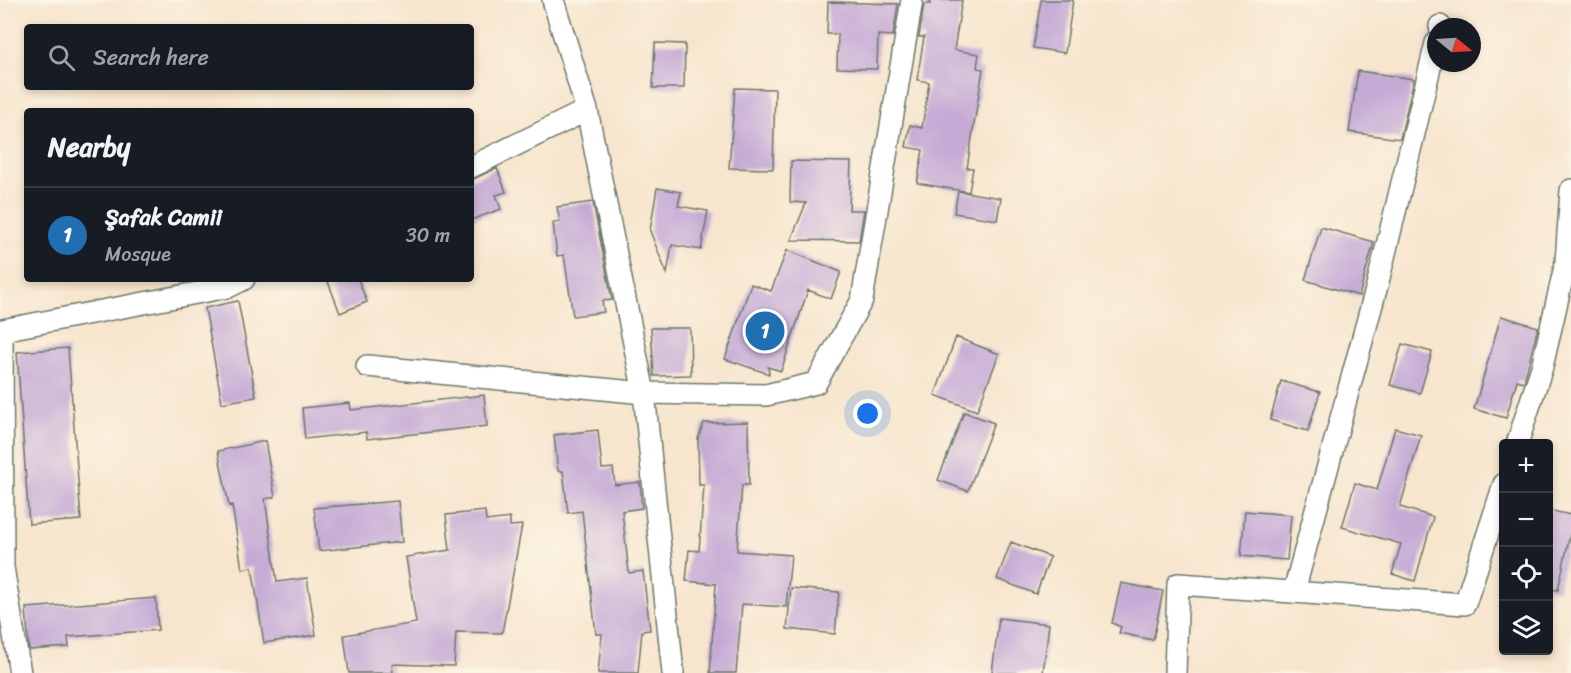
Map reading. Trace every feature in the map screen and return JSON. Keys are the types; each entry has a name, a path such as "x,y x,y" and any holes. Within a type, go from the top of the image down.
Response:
{"street":[{"path":"553,0 587,110 644,393 673,673"},
{"path":"367,366 644,393 766,395 816,383 862,300 912,0"},
{"path":"1294,591 1378,282 1429,72"},
{"path":"474,166 587,110"},
{"path":"1519,439 1542,366 1566,262 1571,190"},
{"path":"20,673 3,567 2,330 228,287 238,282"},
{"path":"1175,673 1178,584 1465,604 1500,493"}],"building":[{"path":"930,0 962,0 954,50 979,54 977,68 983,69 967,168 973,168 969,192 917,183 923,150 906,147 910,125 922,128 929,82 917,80 924,37 919,37 924,4 930,4"},
{"path":"1041,0 1073,0 1065,53 1033,48"},
{"path":"828,2 898,4 893,36 878,35 877,69 837,68 838,34 827,34"},
{"path":"655,43 685,44 684,88 653,88"},
{"path":"1358,71 1414,79 1400,139 1349,132"},
{"path":"735,88 775,89 773,169 729,168"},
{"path":"791,161 851,162 849,210 864,210 859,241 791,240 806,203 790,202"},
{"path":"497,168 506,192 496,195 501,209 474,219 474,179"},
{"path":"657,188 681,192 678,206 708,211 701,250 672,245 667,274 650,231"},
{"path":"958,191 1001,198 997,220 954,213"},
{"path":"593,202 612,300 602,301 604,312 573,316 564,255 557,256 553,223 560,222 557,207"},
{"path":"1321,227 1374,242 1359,296 1305,280"},
{"path":"787,250 841,272 831,299 808,290 781,371 768,367 769,374 725,359 751,284 771,291"},
{"path":"328,282 359,282 367,302 340,313"},
{"path":"238,301 256,397 222,403 205,308"},
{"path":"1501,316 1538,327 1524,382 1517,380 1506,418 1474,409"},
{"path":"651,328 690,328 691,375 654,376"},
{"path":"956,337 999,354 977,411 935,395"},
{"path":"1402,344 1432,352 1420,393 1390,385"},
{"path":"68,348 81,520 29,524 17,352"},
{"path":"1281,381 1320,392 1308,431 1270,420"},
{"path":"484,395 487,426 367,439 366,432 305,439 302,408 350,403 351,410"},
{"path":"964,412 994,423 968,491 938,480"},
{"path":"748,422 749,485 742,485 737,551 791,555 786,607 742,604 736,673 710,673 716,584 686,581 689,550 699,551 704,485 699,485 698,439 704,423"},
{"path":"1395,428 1421,435 1400,507 1433,517 1415,581 1392,574 1401,544 1342,527 1355,483 1377,490"},
{"path":"598,430 602,469 613,468 615,485 640,482 642,508 622,511 629,573 643,571 650,630 642,631 638,673 598,673 602,634 596,634 582,511 568,513 563,471 558,471 554,435"},
{"path":"265,441 275,497 265,499 277,582 307,578 316,635 264,643 252,567 242,569 232,505 229,506 218,451"},
{"path":"398,501 402,542 319,551 314,508"},
{"path":"485,511 486,521 510,518 510,526 522,525 502,633 456,632 454,666 392,664 393,673 349,673 344,635 416,623 406,557 450,550 446,515"},
{"path":"1245,511 1291,515 1287,560 1241,556"},
{"path":"1553,511 1571,515 1571,530 1558,590 1553,590"},
{"path":"1011,542 1050,557 1036,594 997,579"},
{"path":"1121,583 1163,591 1153,640 1119,633 1121,627 1112,623"},
{"path":"791,588 839,592 835,634 787,629"},
{"path":"156,598 158,630 68,637 69,647 29,650 26,608"},
{"path":"999,618 1049,624 1043,673 992,673"}],"place":[{"name":"Şafak Camii","path":"765,331"}]}
